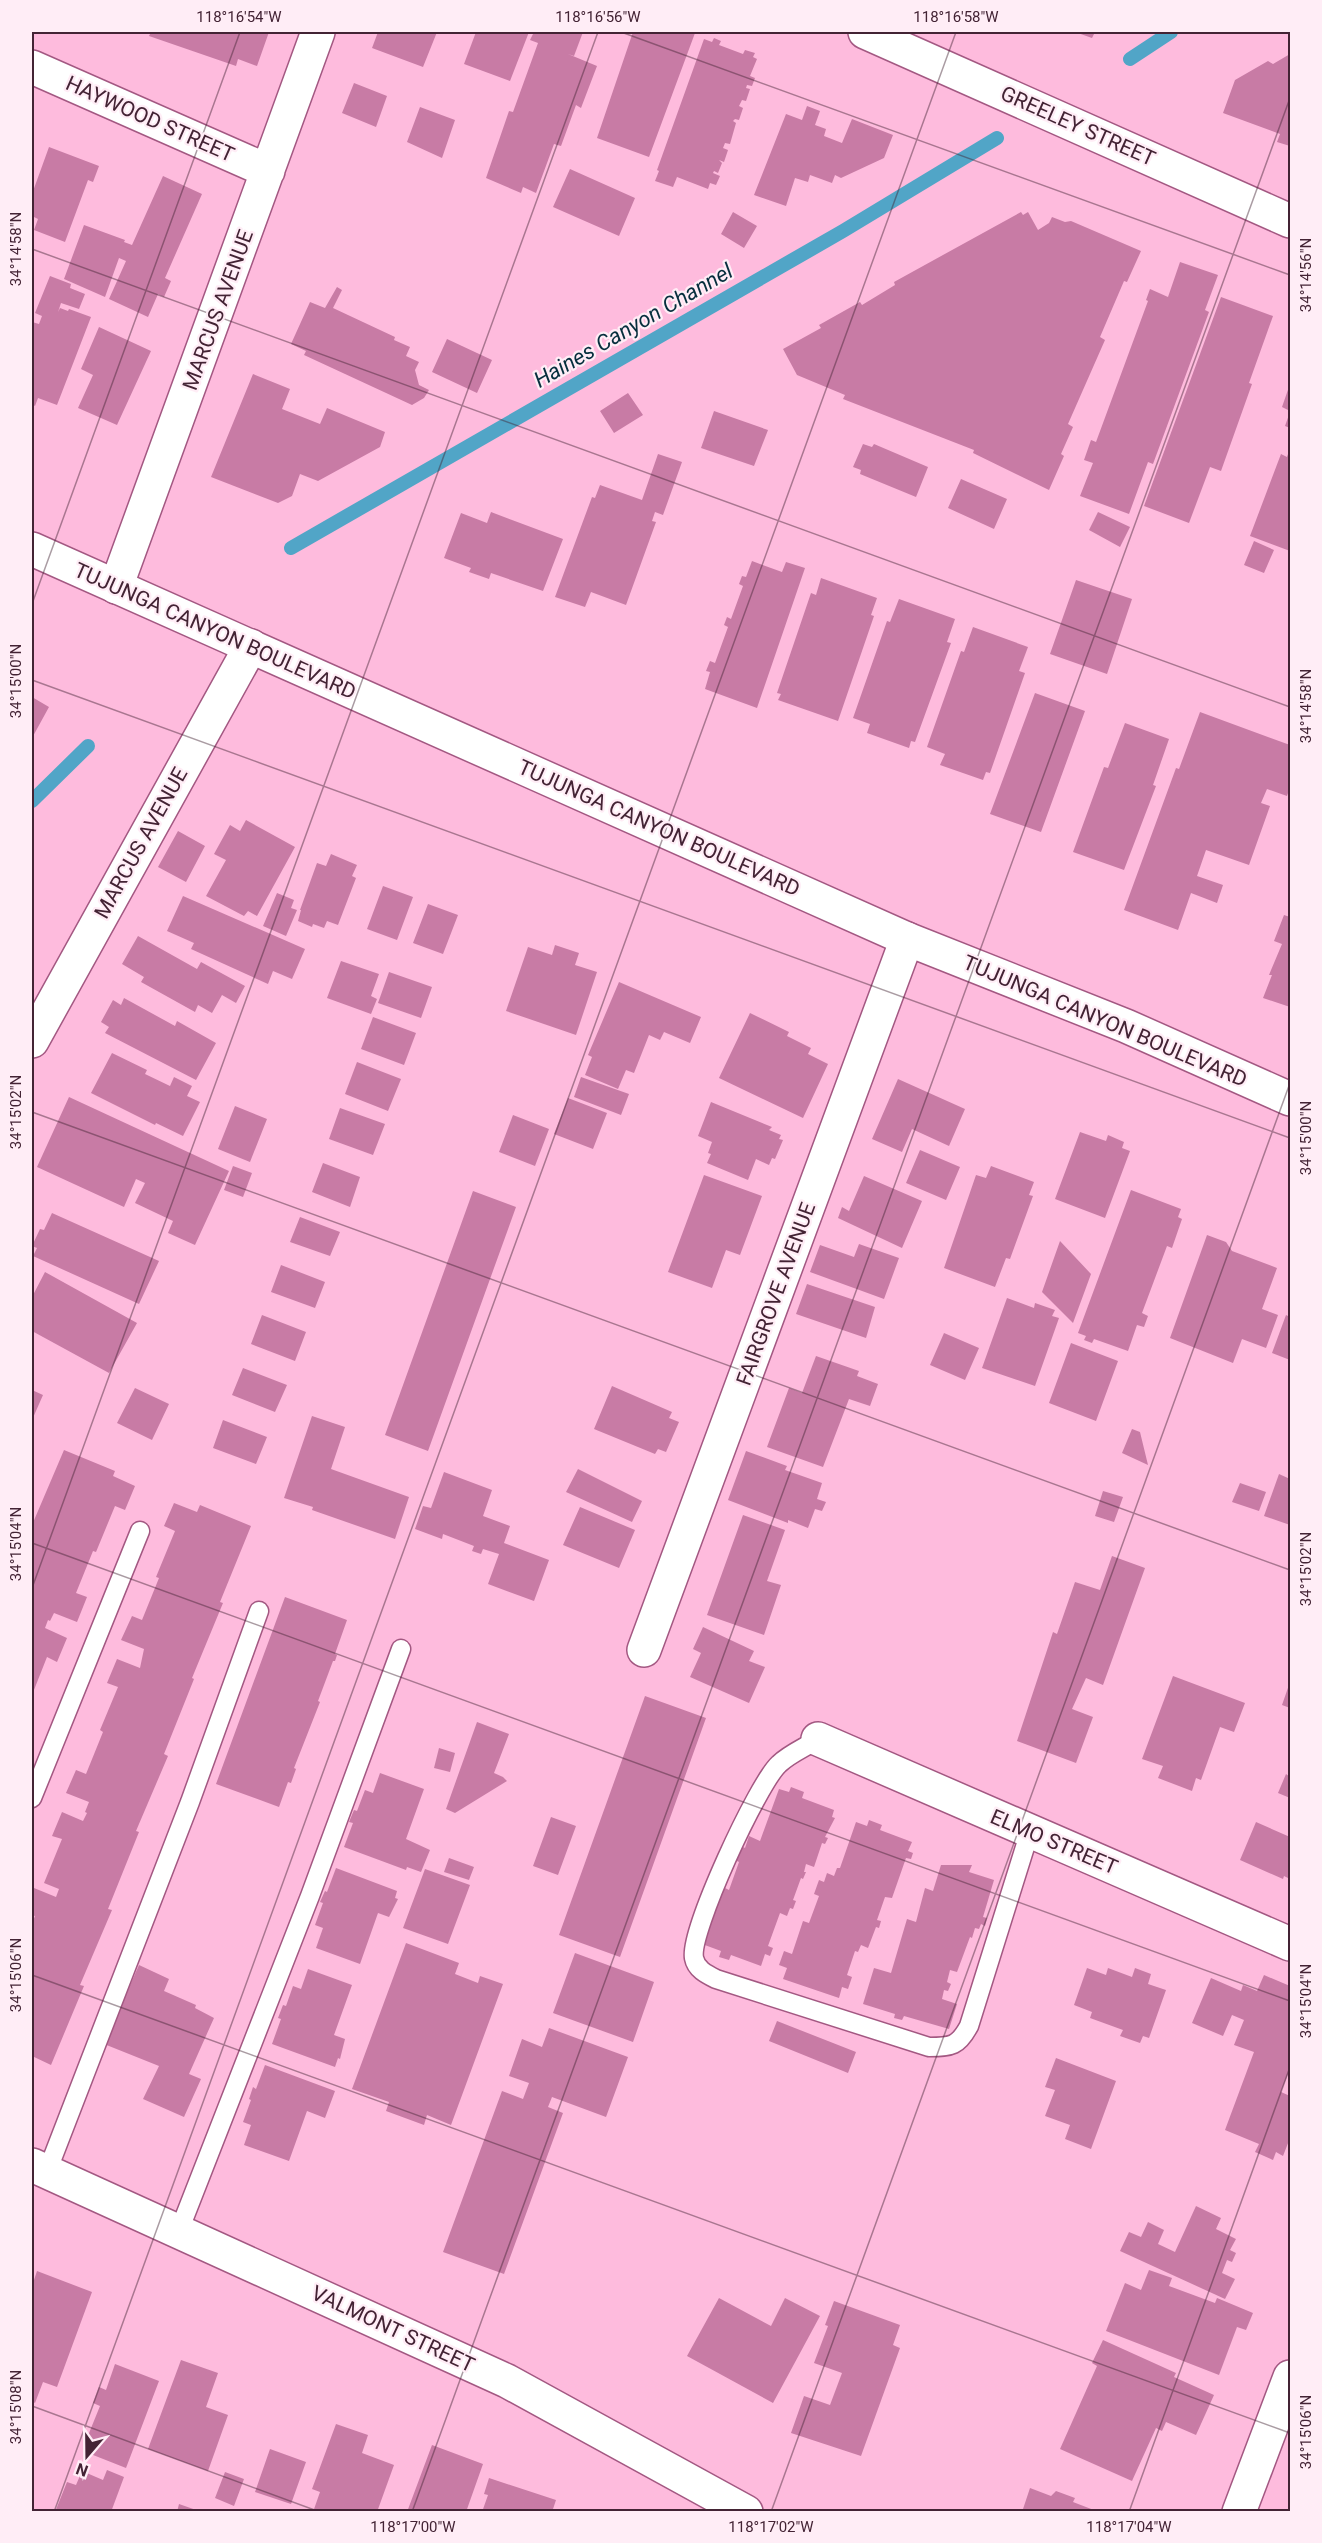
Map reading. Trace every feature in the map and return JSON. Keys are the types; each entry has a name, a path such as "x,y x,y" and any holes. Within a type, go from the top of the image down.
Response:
{"street":[{"name":"MARCUS AVENUE","path":"116,587 318,32"},
{"name":"GREELEY STREET","path":"865,32 1290,221"},
{"name":"HAYWOOD STREET","path":"32,67 268,171"},
{"name":"TUJUNGA CANYON BOULEVARD","path":"32,549 908,939 1126,1026 1290,1099"},
{"name":"MARCUS AVENUE","path":"32,1041 251,646"},
{"name":"FAIRGROVE AVENUE","path":"644,1650 908,939"},
{"name":"ELMO STREET","path":"818,1739 1290,1944"},
{"name":"VALMONT STREET","path":"39,2168 507,2381 746,2511"},
{"path":"1239,2511 1290,2377"}],"lane":[{"path":"32,1798 140,1531"},
{"path":"39,2168 190,1802 259,1611"},
{"path":"178,2231 310,1896 401,1649"},
{"path":"818,1739 778,1764 750,1810 714,1885 694,1946 694,1959 702,1972 716,1979 929,2047 949,2047 961,2039 969,2026 1030,1831"}],"building":[{"path":"151,32 269,32 257,66 238,59 236,66 149,36"},
{"path":"378,32 437,32 423,67 372,48"},
{"path":"476,32 529,32 510,81 464,64"},
{"path":"534,32 583,32 574,56 568,54 597,66 581,108 576,105 561,146 554,144 536,193 523,187 521,193 486,178 509,111 513,112 538,43 530,40"},
{"path":"633,32 695,33 649,157 597,138"},
{"path":"1075,32 1095,32 1092,38"},
{"path":"714,38 721,41 719,45 743,54 745,50 755,53 753,57 757,59 750,76 755,78 752,86 747,85 746,88 750,89 746,101 742,100 739,106 743,108 739,120 733,121 736,123 730,144 725,143 723,148 728,150 724,162 719,160 722,163 718,173 714,171 713,173 720,176 716,185 710,183 708,189 677,177 673,187 655,181 704,39 712,42"},
{"path":"1290,54 1290,146 1277,142 1280,134 1223,113 1235,80 1268,61 1273,64"},
{"path":"354,83 387,96 376,127 342,113"},
{"path":"807,106 820,111 815,125 826,129 824,136 842,143 852,119 893,135 884,158 841,178 835,175 832,183 810,175 808,182 795,178 786,206 754,195 786,114 802,120"},
{"path":"420,107 455,120 442,158 407,142"},
{"path":"49,147 99,166 93,182 88,180 65,242 34,230 38,219 32,216 32,194"},
{"path":"570,169 635,198 619,236 553,207"},
{"path":"163,176 202,194 165,278 171,281 164,297 158,294 148,317 109,299 126,261 119,258 105,297 64,279 84,225 125,240 124,242 132,245"},
{"path":"733,212 757,226 744,248 721,234"},
{"path":"1021,212 1023,215 1028,212 1038,230 1049,223 1052,217 1065,222 1071,221 1141,251 1127,282 1124,281 1100,337 1105,340 1068,424 1073,427 1061,454 1064,456 1049,490 973,453 974,450 843,399 845,395 797,375 783,349 821,328 819,325 860,302 862,305 895,285 894,282"},
{"path":"1180,262 1218,275 1205,310 1209,312 1153,464 1148,462 1129,514 1080,496 1093,463 1084,460 1091,440 1096,442 1148,301 1146,300 1150,289 1168,297"},
{"path":"50,276 71,284 70,288 85,294 79,309 61,303 58,312 60,308 68,311 69,309 91,317 57,405 38,398 35,406 32,404 32,322 39,324 42,316 35,313"},
{"path":"337,287 342,290 333,308 395,337 394,340 410,347 406,356 419,362 415,370 419,385 429,390 424,398 412,405 304,355 306,351 291,344 310,302 325,308"},
{"path":"1221,297 1273,316 1221,471 1210,467 1189,523 1144,506"},
{"path":"99,327 151,351 117,425 78,408 93,375 81,369"},
{"path":"447,339 492,360 477,393 432,372"},
{"path":"253,374 290,389 282,409 320,424 327,408 385,432 380,447 318,481 300,474 292,496 278,503 211,477"},
{"path":"1290,384 1290,411 1282,407"},
{"path":"628,393 643,415 614,433 600,411"},
{"path":"714,411 768,430 754,466 701,448"},
{"path":"1290,412 1290,428 1285,426"},
{"path":"863,444 872,447 874,444 928,467 916,497 860,474 861,470 853,467"},
{"path":"1290,448 1290,551 1250,536 1281,454 1287,457"},
{"path":"658,454 682,462 663,515 655,512 652,521 656,522 626,605 591,592 585,607 555,597 592,497 595,498 600,485 642,500"},
{"path":"961,479 1007,499 994,529 948,508"},
{"path":"491,512 563,539 543,591 491,573 489,579 469,572 471,568 444,558 461,513 487,523"},
{"path":"1098,512 1130,527 1120,547 1089,530"},
{"path":"1254,541 1274,550 1264,573 1244,565"},
{"path":"752,561 782,572 786,562 805,568 757,708 705,689 710,672 706,671 710,661 715,663 728,627 724,625 727,617 731,619 743,586 739,584 742,576 746,577"},
{"path":"821,578 877,598 871,615 874,616 838,721 778,700 781,694 777,693 811,593 816,595"},
{"path":"1076,580 1132,599 1107,674 1050,654"},
{"path":"899,599 955,619 947,642 951,643 915,742 911,741 909,748 867,733 870,724 853,718 887,621 890,622"},
{"path":"973,627 1028,647 1019,671 1025,673 990,773 986,772 983,780 940,765 945,754 927,747 961,651 964,652"},
{"path":"1035,693 1085,711 1041,832 990,814"},
{"path":"32,697 49,707 32,738"},
{"path":"1200,712 1290,745 1290,787 1287,796 1267,789 1261,803 1270,806 1249,865 1206,850 1197,876 1223,885 1217,903 1191,893 1178,930 1124,910 1176,768 1179,769"},
{"path":"1125,723 1169,739 1153,785 1156,786 1124,870 1073,852 1104,767 1108,768"},
{"path":"246,820 295,847 257,916 248,911 244,916 206,896 226,860 214,854 230,825 240,831"},
{"path":"178,831 205,846 186,882 158,867"},
{"path":"331,854 357,865 352,876 356,878 338,925 327,921 324,928 313,924 312,927 298,921 300,910 317,863 326,866"},
{"path":"383,886 413,897 397,940 367,929"},
{"path":"277,893 294,900 291,908 297,910 286,936 263,926"},
{"path":"183,896 305,949 292,979 273,971 268,984 191,949 194,943 167,931"},
{"path":"428,904 458,915 443,954 413,943"},
{"path":"1284,915 1290,917 1290,1007 1263,998 1272,975 1269,975 1282,944 1274,941"},
{"path":"138,936 197,969 201,962 245,986 236,1003 222,995 212,1013 198,1005 195,1012 141,982 144,977 122,964"},
{"path":"555,945 579,953 575,965 597,972 576,1035 506,1011 528,947 552,955"},
{"path":"341,961 379,974 371,996 377,999 371,1014 327,998"},
{"path":"389,972 432,987 421,1018 378,1003"},
{"path":"619,982 701,1017 690,1043 664,1032 660,1040 649,1035 634,1073 626,1070 618,1089 585,1075 592,1057 588,1055"},
{"path":"124,998 175,1026 177,1021 216,1043 196,1080 105,1033 109,1027 101,1022 113,1000 121,1005"},
{"path":"750,1013 789,1032 787,1036 811,1048 808,1054 828,1064 803,1118 719,1078"},
{"path":"373,1017 416,1033 404,1065 361,1049"},
{"path":"112,1053 147,1070 145,1074 170,1086 174,1077 192,1086 187,1096 200,1102 183,1136 156,1123 155,1125 91,1093"},
{"path":"357,1062 401,1079 388,1111 345,1094"},
{"path":"581,1077 629,1094 621,1115 574,1097"},
{"path":"898,1079 965,1109 949,1146 912,1129 902,1152 872,1139"},
{"path":"69,1097 229,1171 195,1245 168,1233 173,1221 135,1203 145,1183 136,1179 124,1207 37,1167"},
{"path":"568,1098 607,1113 593,1149 554,1134"},
{"path":"711,1102 772,1127 769,1130 781,1135 779,1139 783,1140 775,1159 772,1158 769,1165 756,1159 748,1180 707,1163 711,1154 708,1153 712,1142 698,1136"},
{"path":"235,1106 267,1119 250,1162 218,1149"},
{"path":"340,1108 385,1124 373,1155 329,1139"},
{"path":"513,1115 549,1129 535,1166 499,1152"},
{"path":"1080,1132 1106,1141 1108,1135 1124,1142 1122,1148 1130,1151 1105,1218 1055,1199"},
{"path":"920,1150 960,1167 946,1200 906,1183"},
{"path":"323,1163 360,1177 350,1207 312,1192"},
{"path":"233,1166 252,1173 243,1197 224,1190"},
{"path":"991,1166 1034,1182 1029,1195 1033,1196 1010,1259 1006,1258 995,1287 944,1268 976,1175 986,1178"},
{"path":"704,1175 762,1196 740,1255 726,1250 712,1288 668,1272"},
{"path":"864,1176 922,1201 902,1248 838,1218 842,1207 849,1211"},
{"path":"1131,1190 1181,1209 1178,1217 1182,1219 1172,1248 1167,1246 1142,1313 1148,1316 1144,1327 1137,1325 1128,1351 1094,1339 1092,1343 1084,1340 1086,1336 1078,1333"},
{"path":"473,1191 516,1207 428,1451 385,1435"},
{"path":"52,1213 159,1261 139,1304 33,1256 37,1248 32,1246 40,1229 44,1230"},
{"path":"300,1217 340,1232 330,1256 290,1242"},
{"path":"1207,1235 1226,1242 1232,1251 1277,1268 1262,1309 1278,1315 1266,1348 1242,1339 1233,1363 1170,1338"},
{"path":"1060,1241 1091,1274 1073,1323 1042,1292"},
{"path":"859,1244 899,1258 884,1299 810,1272 820,1245 854,1257"},
{"path":"281,1265 325,1282 315,1308 271,1292"},
{"path":"45,1272 137,1323 109,1373 32,1331 32,1297"},
{"path":"807,1284 875,1307 866,1338 796,1314"},
{"path":"1007,1298 1034,1308 1035,1303 1055,1310 1052,1316 1059,1318 1035,1386 982,1368"},
{"path":"262,1315 306,1332 295,1361 251,1344"},
{"path":"1286,1315 1290,1317 1290,1360 1272,1353"},
{"path":"944,1333 979,1348 965,1380 930,1365"},
{"path":"1071,1343 1118,1361 1096,1421 1049,1403"},
{"path":"816,1356 859,1371 857,1376 878,1384 870,1406 849,1399 823,1467 767,1447 789,1388 802,1393"},
{"path":"243,1368 287,1385 275,1412 232,1395"},
{"path":"612,1386 672,1412 669,1418 679,1422 666,1452 658,1449 655,1454 594,1429"},
{"path":"135,1388 169,1404 152,1440 117,1423"},
{"path":"32,1390 43,1395 32,1420"},
{"path":"312,1416 345,1427 331,1469 409,1497 395,1539 284,1498"},
{"path":"223,1420 267,1437 256,1464 213,1448"},
{"path":"1132,1429 1140,1432 1148,1465 1122,1453"},
{"path":"64,1450 115,1471 113,1476 135,1486 125,1510 115,1506 96,1552 93,1551 76,1593 87,1597 77,1622 54,1613 50,1621 48,1620 45,1628 67,1638 57,1662 47,1657 32,1695 32,1525"},
{"path":"746,1451 787,1466 785,1470 822,1483 817,1499 826,1502 822,1511 815,1509 808,1528 788,1520 788,1523 728,1500"},
{"path":"578,1469 642,1501 632,1522 566,1492"},
{"path":"444,1472 492,1490 483,1516 510,1526 504,1543 549,1560 534,1601 488,1584 499,1554 483,1549 481,1554 472,1551 474,1546 443,1534 442,1539 415,1529 423,1506 431,1508"},
{"path":"1279,1474 1290,1479 1290,1525 1264,1516"},
{"path":"1240,1483 1266,1492 1259,1511 1232,1502"},
{"path":"1103,1491 1123,1497 1114,1522 1095,1516"},
{"path":"174,1503 197,1512 200,1505 251,1526 220,1602 223,1603 164,1754 168,1756 136,1831 139,1832 108,1909 112,1910 80,1985 84,1986 51,2065 32,2056 32,1924 35,1916 32,1915 32,1894 34,1888 56,1897 59,1889 44,1883 62,1839 52,1836 62,1812 83,1821 87,1813 85,1812 89,1802 66,1793 76,1770 86,1774 103,1732 100,1730 118,1687 107,1683 117,1659 140,1668 144,1649 121,1640 132,1616 142,1620 159,1578 156,1577 175,1531 164,1526"},
{"path":"580,1507 635,1530 619,1568 563,1545"},
{"path":"743,1515 785,1530 767,1581 781,1585 764,1635 707,1615"},
{"path":"1112,1556 1145,1568 1103,1685 1086,1678 1072,1709 1093,1717 1076,1763 1017,1741 1053,1632 1057,1634 1075,1582 1100,1590"},
{"path":"285,1597 347,1620 335,1654 337,1655 335,1661 333,1661 318,1701 320,1702 294,1768 296,1769 291,1783 288,1782 279,1807 216,1784"},
{"path":"703,1627 754,1651 749,1661 765,1667 749,1703 690,1677 701,1653 693,1649"},
{"path":"1173,1676 1245,1703 1234,1732 1220,1727 1201,1780 1196,1778 1192,1791 1158,1778 1163,1766 1142,1759"},
{"path":"1290,1682 1290,1708 1282,1705"},
{"path":"645,1696 706,1718 620,1957 559,1935"},
{"path":"477,1722 509,1734 494,1773 507,1781 455,1813 446,1809"},
{"path":"439,1748 455,1753 450,1772 434,1768"},
{"path":"380,1773 424,1789 406,1839 430,1850 421,1872 407,1867 406,1870 344,1847 353,1823 349,1822 354,1810 357,1811 365,1790 373,1793"},
{"path":"1286,1774 1290,1777 1290,1798 1278,1793"},
{"path":"791,1787 804,1792 802,1798 834,1810 832,1817 835,1818 825,1837 828,1838 825,1844 822,1843 814,1867 806,1864 804,1872 806,1872 803,1879 801,1878 793,1900 796,1901 793,1909 790,1908 787,1916 780,1913 768,1946 773,1948 770,1956 765,1954 761,1966 731,1955 729,1960 719,1957 721,1951 702,1944 723,1887 729,1890 739,1862 735,1860 741,1846 745,1848 749,1836 760,1841 779,1789 789,1792"},
{"path":"551,1817 576,1826 558,1875 533,1866"},
{"path":"869,1820 882,1825 880,1830 912,1842 908,1851 913,1853 911,1859 906,1858 892,1898 885,1897 877,1920 881,1921 879,1928 876,1927 868,1948 861,1945 858,1952 855,1951 847,1975 852,1977 848,1989 842,1987 839,1998 783,1979 787,1968 779,1965 784,1951 792,1954 803,1921 809,1923 819,1896 814,1894 819,1880 824,1882 827,1873 834,1876 837,1868 840,1868 856,1822 867,1826"},
{"path":"1256,1822 1290,1837 1290,1879 1284,1876 1283,1879 1240,1860"},
{"path":"449,1858 474,1867 469,1880 444,1872"},
{"path":"941,1865 972,1865 969,1872 994,1880 983,1917 987,1918 985,1926 981,1924 979,1929 975,1928 957,1972 950,1970 947,1982 951,1984 948,1991 944,1990 942,1999 957,2004 949,2029 904,2016 902,2020 894,2018 895,2014 863,2004 874,1968 891,1973 907,1919 916,1922 925,1888 933,1891"},
{"path":"336,1868 397,1891 395,1898 398,1899 389,1917 378,1913 360,1964 316,1948 323,1928 315,1925 323,1903 320,1902 325,1891 327,1892"},
{"path":"425,1869 470,1885 448,1944 403,1928"},
{"path":"406,1943 459,1963 455,1974 478,1983 480,1976 503,1984 451,2125 427,2115 424,2125 386,2111 389,2102 352,2089"},
{"path":"575,1953 654,1982 633,2042 553,2013"},
{"path":"139,1965 169,1979 164,1991 196,2005 195,2008 214,2018 189,2074 201,2079 184,2117 143,2099 159,2066 104,2044"},
{"path":"1087,1968 1106,1975 1108,1968 1132,1977 1135,1968 1151,1974 1148,1984 1166,1990 1149,2038 1143,2036 1140,2043 1120,2036 1123,2030 1090,2018 1092,2012 1074,2005"},
{"path":"308,1969 352,1985 334,2035 345,2039 340,2059 338,2058 335,2067 272,2044 281,2019 278,2018 283,2005 286,2006 293,1986 301,1989"},
{"path":"1264,1975 1290,1986 1290,2075 1288,2074 1281,2092 1290,2096 1290,2138 1283,2156 1276,2152 1273,2160 1255,2152 1259,2144 1225,2130 1254,2052 1234,2045 1244,2020 1232,2015 1223,2036 1192,2023 1211,1978 1241,1991 1243,1985 1257,1991"},
{"path":"777,2021 856,2052 848,2073 769,2041"},
{"path":"549,2028 628,2057 606,2117 552,2097 548,2107 563,2113 504,2274 443,2252 502,2091 523,2099 529,2083 509,2076 522,2039 542,2047"},
{"path":"1056,2058 1116,2081 1091,2149 1065,2139 1070,2125 1045,2116 1055,2090 1045,2087"},
{"path":"265,2065 335,2091 325,2118 307,2111 289,2161 244,2145 251,2125 243,2122 251,2100 249,2099 253,2087 256,2089"},
{"path":"1196,2206 1221,2218 1216,2229 1236,2239 1230,2250 1236,2253 1232,2262 1227,2260 1222,2273 1235,2279 1225,2299 1120,2251 1129,2232 1141,2237 1148,2222 1164,2230 1158,2244 1175,2252"},
{"path":"1149,2270 1172,2278 1169,2286 1215,2303 1217,2298 1253,2313 1246,2330 1237,2327 1219,2375 1106,2331 1125,2283 1141,2290"},
{"path":"37,2271 92,2292 57,2387 43,2382 35,2403 32,2401 32,2286"},
{"path":"719,2298 771,2326 785,2298 820,2316 773,2403 687,2356"},
{"path":"834,2301 900,2325 893,2345 900,2348 861,2456 791,2433 804,2396 830,2405 842,2373 814,2363 828,2326 825,2325"},
{"path":"1103,2340 1176,2373 1174,2377 1214,2395 1196,2435 1166,2422 1162,2431 1156,2428 1132,2481 1060,2449 1097,2366 1092,2363"},
{"path":"181,2360 218,2373 206,2407 228,2415 208,2471 148,2449"},
{"path":"115,2364 159,2381 126,2468 88,2453 91,2445 85,2443 100,2406 93,2403 99,2387 106,2390"},
{"path":"336,2424 368,2435 362,2453 394,2465 377,2512 313,2512 320,2492 312,2489"},
{"path":"432,2445 483,2464 466,2512 407,2512"},
{"path":"270,2449 306,2462 291,2504 255,2492"},
{"path":"107,2470 124,2477 111,2512 55,2512 67,2482 76,2485 82,2471 103,2480"},
{"path":"225,2472 244,2479 234,2506 215,2498"},
{"path":"489,2478 556,2500 552,2512 482,2512 488,2495 484,2494"},
{"path":"1030,2488 1051,2496 1056,2491 1075,2498 1073,2502 1099,2512 1022,2512"},
{"path":"179,2504 199,2511 177,2512"}],"waterway":[{"name":"Haines Canyon Channel","path":"1130,59 1171,32"},
{"name":"Haines Canyon Channel","path":"291,548 843,231 997,138"},
{"name":"Haines Canyon Channel","path":"32,801 88,746"}]}
